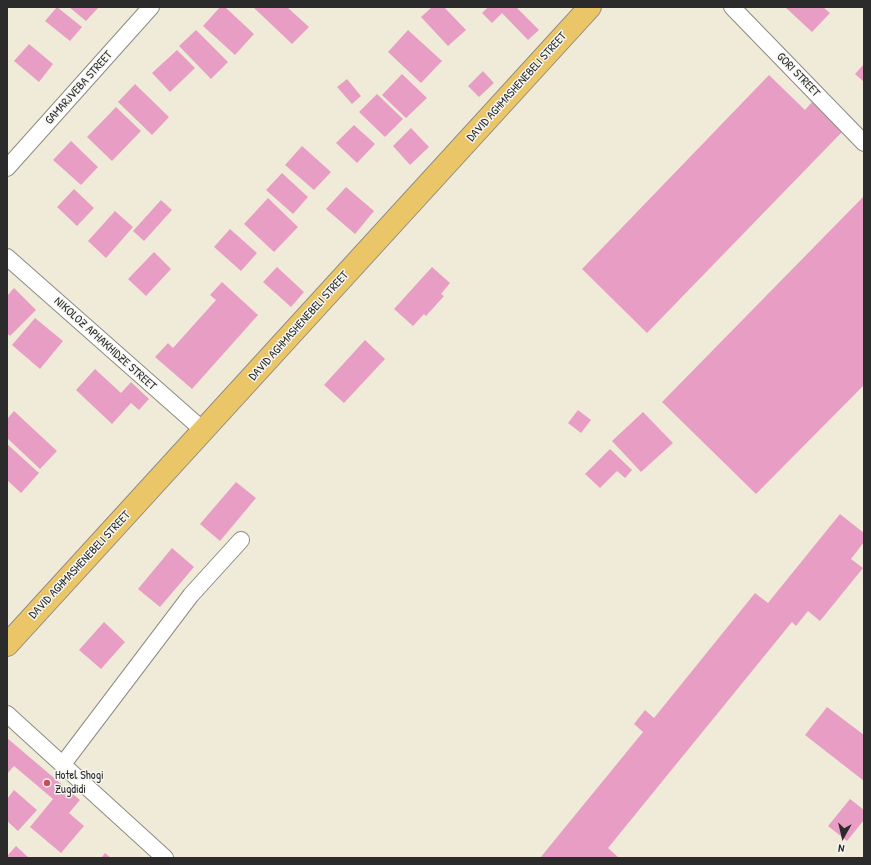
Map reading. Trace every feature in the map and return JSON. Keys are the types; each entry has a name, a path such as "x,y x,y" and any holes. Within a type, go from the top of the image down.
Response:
{"highway":[{"name":"DAVID AGHMASHENEBELI STREET","path":"7,645 590,7"}],"street":[{"name":"GAMARJVEBA STREET","path":"7,168 151,7"},
{"name":"GORI STREET","path":"732,7 864,143"},
{"name":"NIKOLOZ APHAKHIDZE STREET","path":"7,257 204,431"},
{"path":"63,764 190,595 241,540"},
{"path":"7,714 165,858"}],"building":[{"path":"57,7 82,27 70,41 45,21"},
{"path":"69,7 97,7 98,8 86,21"},
{"path":"220,7 225,7 254,34 235,55 203,26"},
{"path":"253,7 287,7 309,27 292,44"},
{"path":"432,7 444,7 466,30 448,46 421,17"},
{"path":"488,7 516,7 539,30 528,40 502,13 492,23 482,13"},
{"path":"785,7 823,7 830,13 812,32"},
{"path":"196,30 228,62 211,79 179,46"},
{"path":"408,30 442,61 421,83 388,52"},
{"path":"29,44 53,64 39,82 14,61"},
{"path":"177,50 195,68 170,92 152,73"},
{"path":"864,64 864,82 855,74"},
{"path":"483,71 494,83 479,97 468,86"},
{"path":"402,74 427,98 406,118 382,95"},
{"path":"769,75 805,110 812,102 843,131 647,333 582,269"},
{"path":"347,79 361,96 352,104 337,87"},
{"path":"135,84 169,117 152,135 118,102"},
{"path":"377,94 403,119 385,137 359,112"},
{"path":"116,107 141,131 112,161 87,137"},
{"path":"354,125 375,144 357,163 336,143"},
{"path":"411,128 429,147 410,165 393,146"},
{"path":"71,141 98,167 81,185 53,160"},
{"path":"302,146 331,172 314,190 285,165"},
{"path":"282,173 308,197 293,214 266,190"},
{"path":"346,187 374,211 355,234 326,209"},
{"path":"74,189 94,208 77,226 57,207"},
{"path":"864,196 864,385 756,494 662,402"},
{"path":"268,198 298,227 274,252 244,224"},
{"path":"161,200 172,210 144,241 133,231"},
{"path":"115,211 133,227 106,258 88,241"},
{"path":"230,229 257,253 241,271 214,247"},
{"path":"154,252 171,269 146,296 128,279"},
{"path":"277,267 304,292 291,307 263,282"},
{"path":"432,267 450,283 441,294 444,296 426,316 424,314 413,326 394,309"},
{"path":"222,282 258,315 192,389 155,357 168,343 173,348 216,300 210,295"},
{"path":"14,288 36,310 10,336 7,333 7,296"},
{"path":"35,318 63,341 40,369 12,345"},
{"path":"365,340 385,359 344,403 324,385"},
{"path":"95,369 121,393 131,382 149,399 139,410 131,403 112,424 76,390"},
{"path":"578,410 591,420 581,433 568,423"},
{"path":"14,411 57,451 40,469 7,438 7,419"},
{"path":"643,412 673,443 641,472 612,441"},
{"path":"7,444 39,473 21,493 7,480"},
{"path":"610,449 632,470 625,478 617,471 600,488 585,474"},
{"path":"236,482 256,498 220,541 200,524"},
{"path":"840,514 864,533 864,542 851,559 863,568 820,621 808,611 796,626 792,622 608,848 618,857 540,858 643,732 634,724 645,710 654,718 755,593 768,603"},
{"path":"172,548 194,567 160,607 138,589"},
{"path":"104,622 125,642 101,669 79,650"},
{"path":"827,707 864,735 864,781 805,735"},
{"path":"7,738 80,800 69,813 84,826 61,853 30,827 53,799 14,766 7,774"},
{"path":"14,790 37,810 18,831 7,821 7,799"},
{"path":"850,799 864,810 864,820 847,841 828,826"},
{"path":"16,846 29,858 7,858"},
{"path":"105,853 111,858 101,858"}],"place":[{"name":"Hotel Shogi Zugdidi","path":"47,783"}]}
